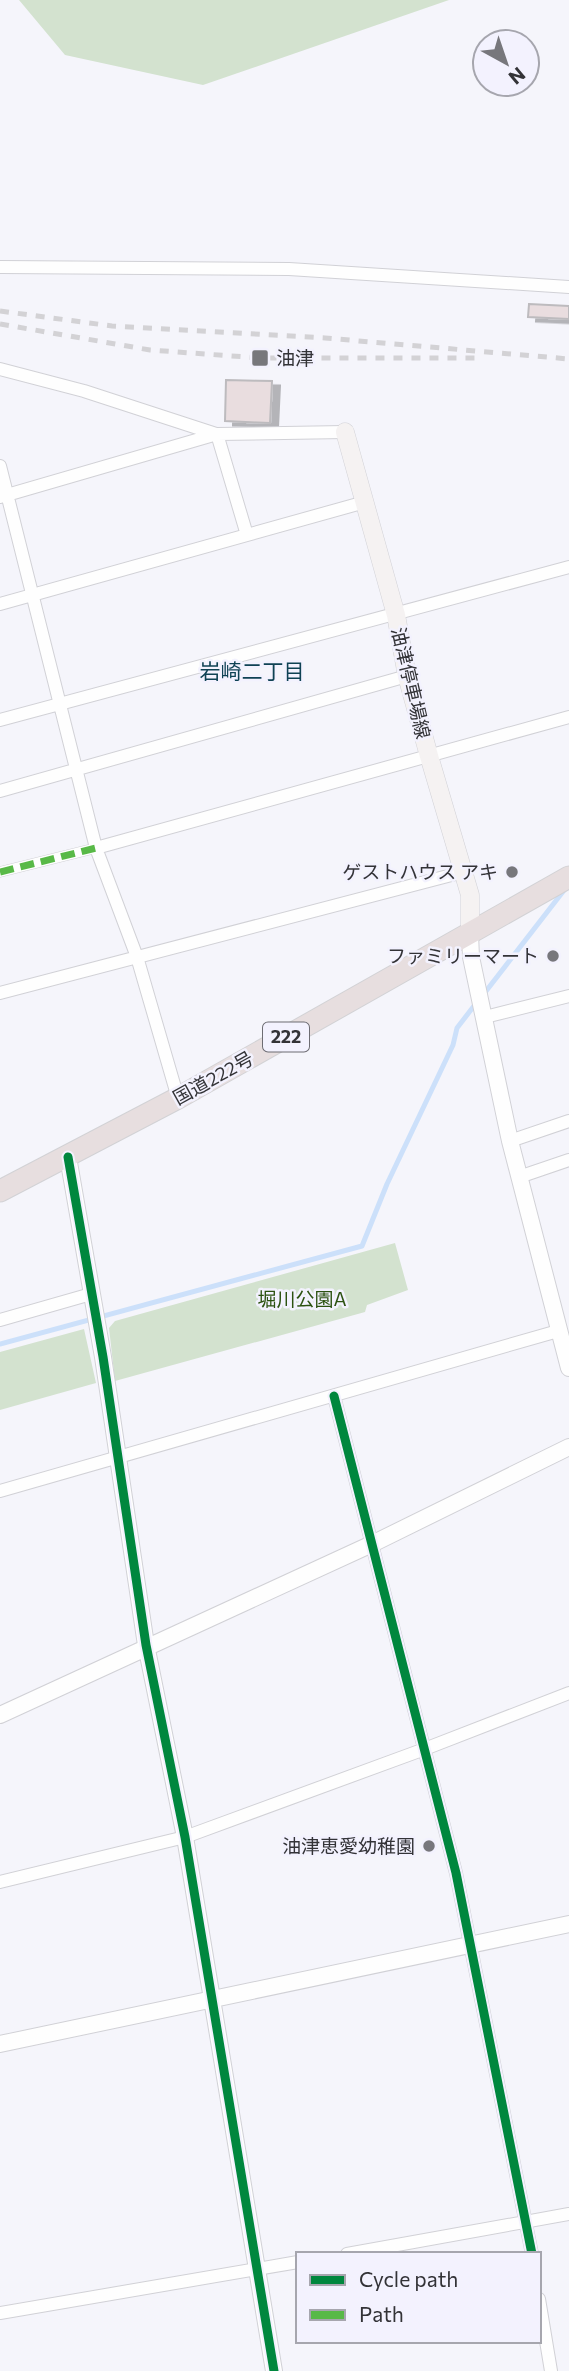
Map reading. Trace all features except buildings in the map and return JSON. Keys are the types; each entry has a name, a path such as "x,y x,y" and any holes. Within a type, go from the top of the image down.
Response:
{"highway":[{"name":"国道222号","path":"0,1191 177,1098 569,877"}],"main road":[{"name":"油津停車場線","path":"345,432 396,615 407,676 470,895 470,934"}],"street":[{"path":"0,267 289,269 569,287"},
{"path":"0,369 84,391 216,434"},
{"path":"5,496 216,434 345,432"},
{"path":"216,434 247,535"},
{"path":"0,466 5,496 96,848 136,957 177,1098"},
{"path":"0,604 365,502"},
{"path":"0,720 569,567"},
{"path":"0,791 407,676"},
{"path":"0,873 569,717"},
{"path":"0,993 463,872"},
{"path":"470,934 471,957 510,1141 569,1368"},
{"path":"485,1017 569,996"},
{"path":"510,1141 569,1121"},
{"path":"68,1157 103,1357 146,1645 185,1837 274,2371"},
{"path":"519,1177 569,1160"},
{"path":"0,1320 92,1300"},
{"path":"0,1492 116,1456 558,1331"},
{"path":"334,1396 374,1543 422,1750 456,1873 512,2167 532,2252"},
{"path":"0,1715 146,1645 374,1543 569,1447"},
{"path":"0,1882 185,1837 569,1693"},
{"path":"0,2044 471,1947 569,1924"},
{"path":"358,2252 569,2214"},
{"path":"0,2313 296,2262"},
{"path":"541,2311 551,2371"}],"green space":[{"path":"19,0 449,0 203,85 65,55"},
{"name":"堀川公園A","path":"395,1243 408,1290 367,1305 365,1312 115,1381 109,1328 115,1321"},
{"path":"84,1329 96,1383 0,1410 0,1352"}],"waterway":[{"path":"483,995 565,889"},
{"path":"0,1344 362,1246 387,1184 453,1045 457,1028 477,1002"}],"railway":[{"path":"0,311 112,326 325,338 569,359"},
{"path":"0,324 150,350 260,358 475,358"}],"marked path":[{"path":"0,872 96,848"}],"cycle path":[{"path":"68,1157 103,1357 146,1645 185,1837 274,2371"},
{"path":"334,1396 456,1873 532,2252"}],"place":[{"name":"油津","path":"260,358"},
{"name":"ゲストハウス アキ","path":"512,872"},
{"name":"ファミリーマート","path":"553,956"},
{"name":"油津恵愛幼稚園","path":"429,1846"}],"district":[{"name":"岩崎二丁目","path":"252,672"}]}
